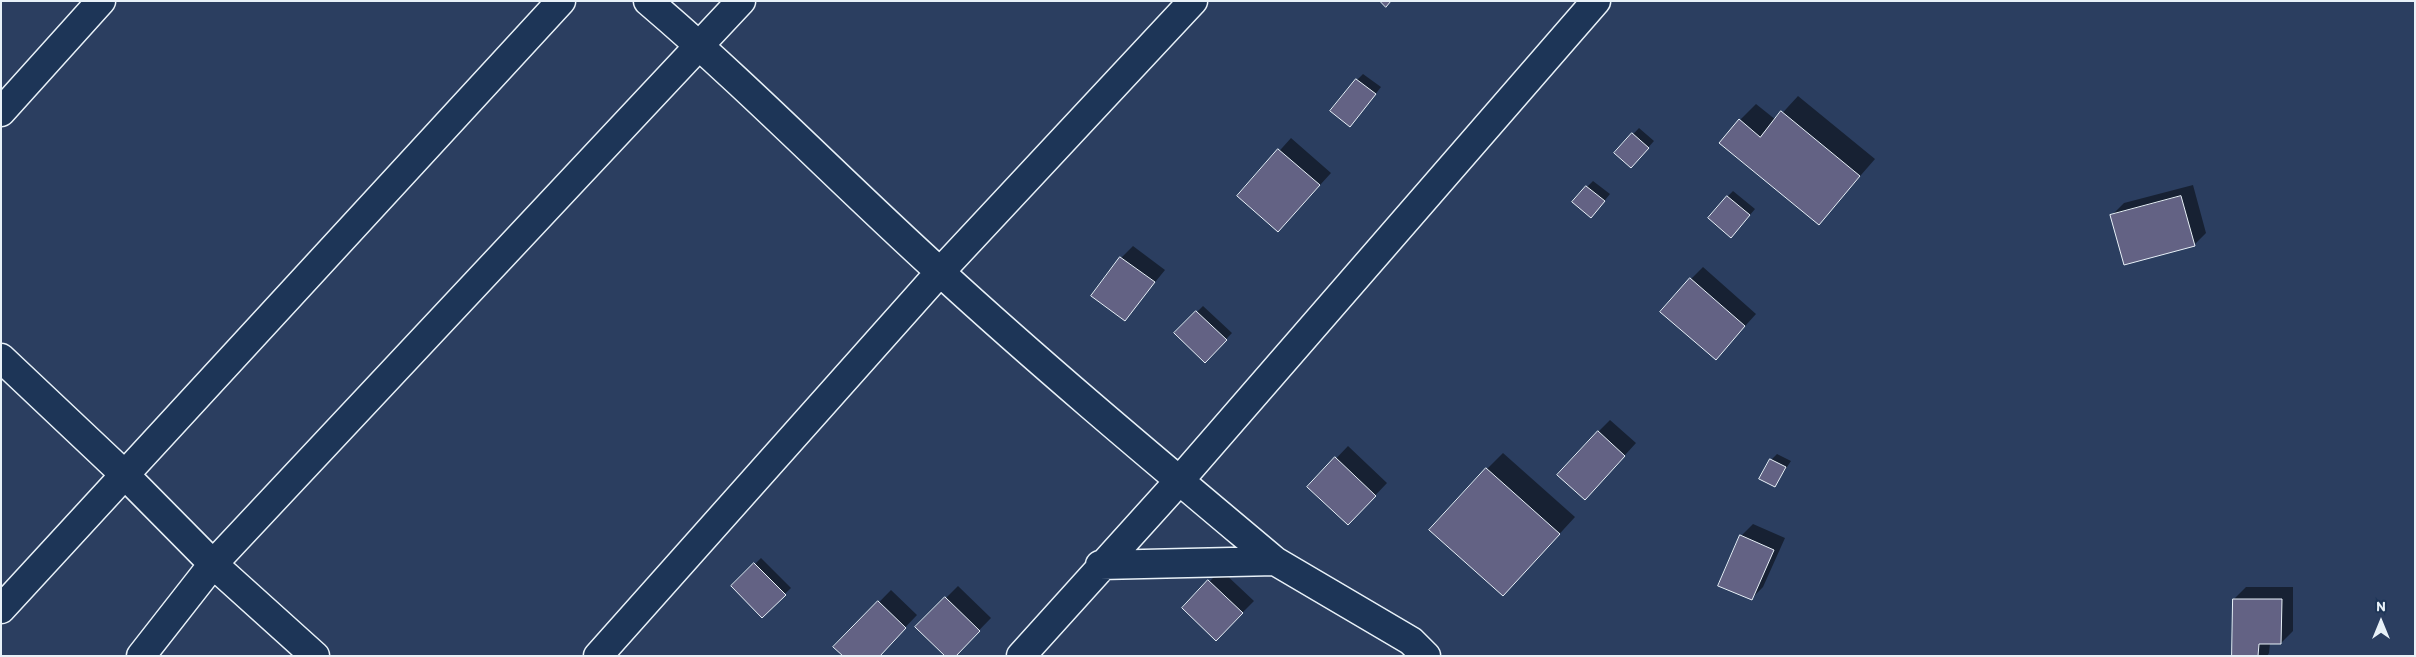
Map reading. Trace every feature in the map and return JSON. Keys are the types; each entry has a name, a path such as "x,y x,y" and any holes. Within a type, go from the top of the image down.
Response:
{"street":[{"path":"1,112 101,1"},
{"path":"1,609 561,1"},
{"path":"648,1 700,45 940,272 1179,481 1275,561 1411,641 1426,656"},
{"path":"140,656 213,564 742,1"},
{"path":"598,656 940,272 1193,1"},
{"path":"1021,656 1100,565 1179,481 1596,1"},
{"path":"1,358 125,475 213,564 315,656"},
{"path":"1100,565 1275,561"}],"building":[{"path":"1380,1 1391,1 1386,7"},
{"path":"1356,79 1376,94 1350,127 1330,111"},
{"path":"1781,111 1860,176 1819,225 1719,143 1739,119 1760,137"},
{"path":"1632,133 1649,148 1631,168 1614,153"},
{"path":"1278,149 1320,185 1278,232 1237,196"},
{"path":"1586,186 1605,201 1591,218 1572,202"},
{"path":"1727,196 1750,215 1731,238 1708,218"},
{"path":"2181,196 2195,246 2124,265 2110,215"},
{"path":"1120,257 1155,282 1125,321 1091,296"},
{"path":"1690,278 1745,326 1716,360 1660,312"},
{"path":"1196,311 1227,340 1205,363 1174,333"},
{"path":"1598,431 1625,456 1585,500 1557,475"},
{"path":"1335,457 1376,496 1348,525 1307,487"},
{"path":"1770,459 1786,467 1775,487 1759,479"},
{"path":"1486,468 1560,534 1503,596 1429,530"},
{"path":"1740,535 1774,550 1752,600 1718,586"},
{"path":"754,563 786,595 762,618 731,586"},
{"path":"1208,580 1243,613 1216,641 1182,608"},
{"path":"945,597 980,631 956,656 945,656 915,627"},
{"path":"2233,599 2282,599 2281,644 2259,644 2258,656 2232,656"},
{"path":"878,601 906,628 880,656 843,656 833,647"}]}
